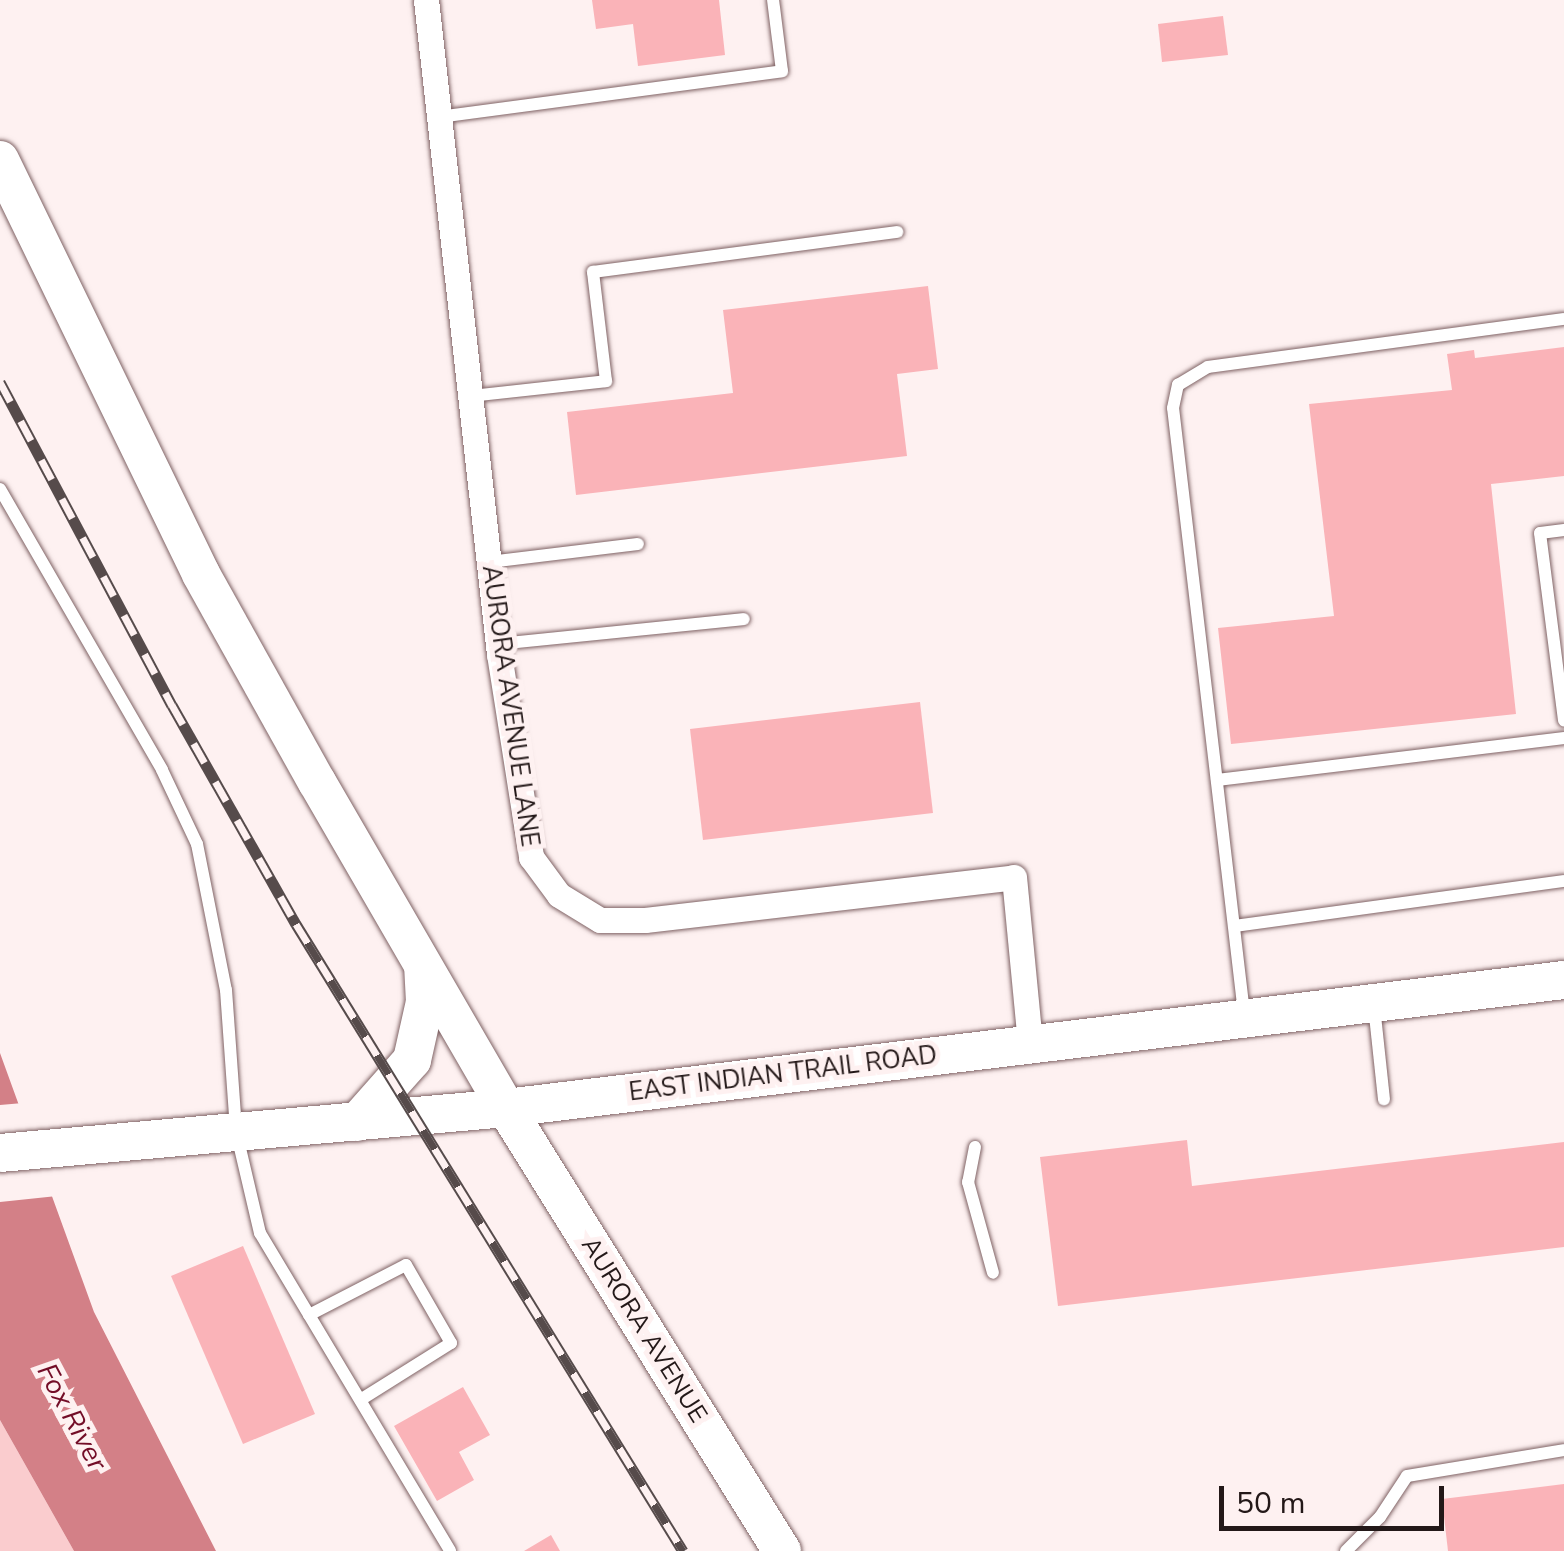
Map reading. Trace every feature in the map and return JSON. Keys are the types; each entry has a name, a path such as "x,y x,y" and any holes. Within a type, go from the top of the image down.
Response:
{"main road":[{"name":"AURORA AVENUE","path":"0,160 201,574 506,1108 782,1551"},
{"path":"358,1122 412,1060 425,1002 423,965"},
{"name":"EAST INDIAN TRAIL ROAD","path":"0,1153 506,1108 1564,980"}],"street":[{"name":"AURORA AVENUE LANE","path":"426,0 498,644 531,858 559,894 600,920 645,920 1014,877 1030,1044"}],"lane":[{"path":"439,116 782,71 773,0"},
{"path":"471,396 606,381 593,272 896,232"},
{"path":"1245,1019 1173,408 1178,385 1208,367 1564,319"},
{"path":"0,489 162,770 198,844 226,990 236,1131 260,1233 450,1551"},
{"path":"1564,530 1540,533 1564,720"},
{"path":"489,562 638,544"},
{"path":"498,644 744,618"},
{"path":"1217,780 1564,738"},
{"path":"1234,926 1564,881"},
{"path":"1374,1004 1384,1098"},
{"path":"976,1146 968,1182 992,1273"},
{"path":"308,1314 406,1265 450,1343 360,1400"},
{"path":"1346,1551 1380,1517 1407,1476 1564,1450"}],"shaded area":[{"path":"0,1420 74,1551 0,1551"}],"water":[{"name":"Fox River","path":"0,1053 94,1312 216,1551 74,1551 0,1420"}],"pier":[{"path":"23,1103 57,1196 0,1202 0,1105"}],"building":[{"path":"592,0 719,0 725,55 638,66 633,24 596,29"},
{"path":"1223,16 1228,55 1162,62 1158,24"},
{"path":"928,286 938,369 897,374 907,456 576,495 567,412 733,393 723,310"},
{"path":"1564,347 1564,476 1491,484 1516,714 1231,744 1218,628 1334,616 1309,404 1452,390 1447,354 1474,350 1475,358"},
{"path":"920,702 933,813 703,840 690,729"},
{"path":"1187,1140 1192,1186 1564,1142 1564,1247 1058,1306 1040,1157"},
{"path":"243,1246 315,1414 243,1444 171,1276"},
{"path":"463,1387 490,1435 459,1452 474,1480 437,1501 394,1426"},
{"path":"1564,1484 1564,1551 1448,1551 1442,1499"},
{"path":"551,1535 560,1551 524,1551"}],"railway":[{"path":"0,382 172,705 296,924 683,1551"}]}
